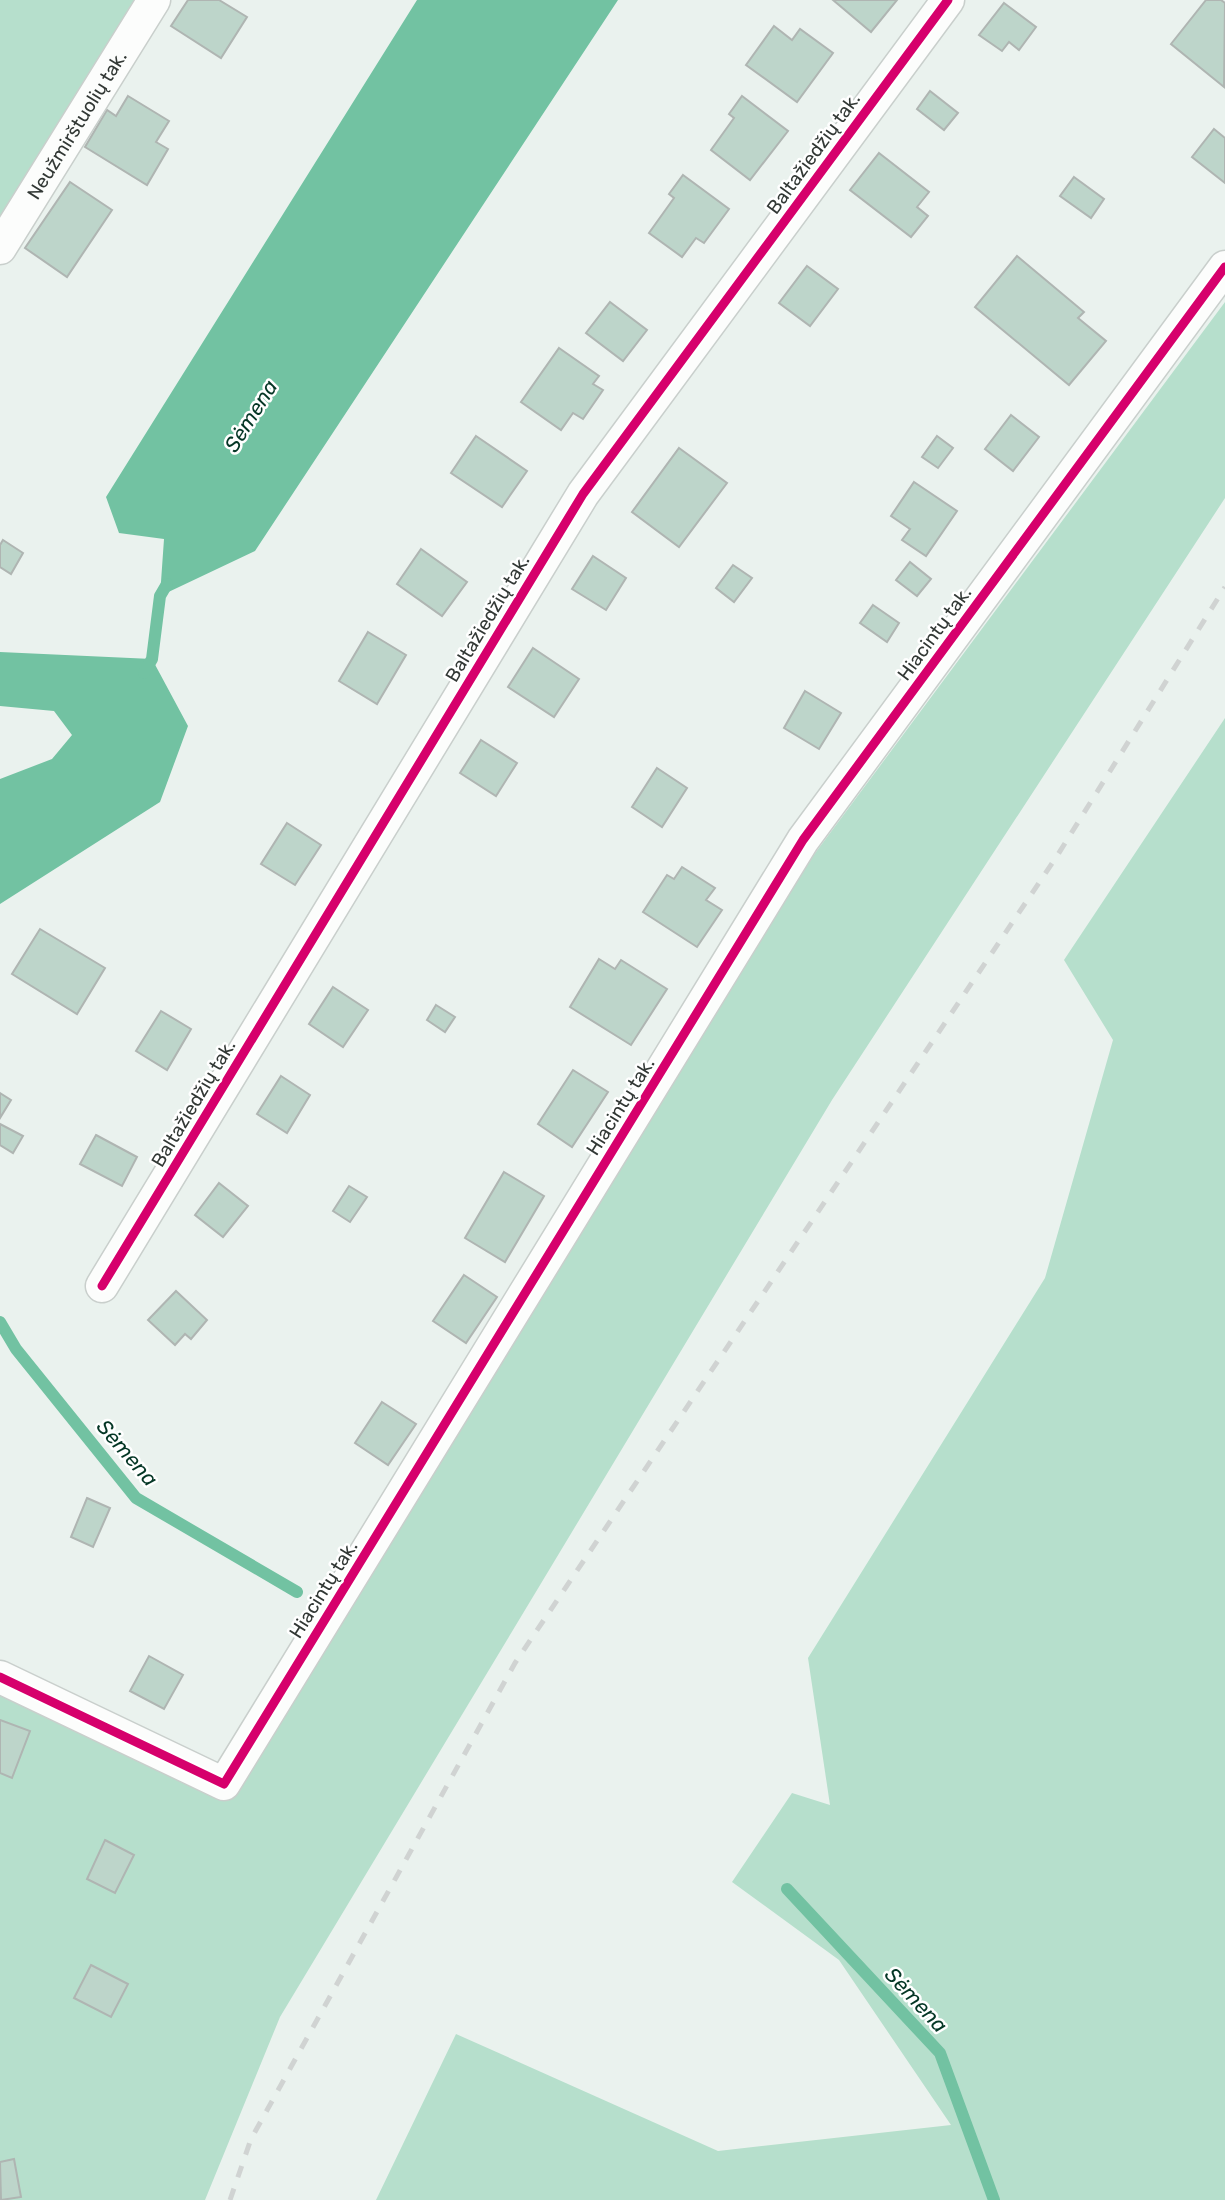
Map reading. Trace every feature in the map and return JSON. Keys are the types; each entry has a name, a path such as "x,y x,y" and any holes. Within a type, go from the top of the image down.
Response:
{"street":[{"name":"Neužmirštuolių tak.","path":"0,248 154,0"},
{"name":"Baltažiedžių tak.","path":"102,1286 583,494 948,0"},
{"name":"Hiacintų tak.","path":"0,1677 224,1784 803,840 1225,267"}],"shaded area":[{"path":"0,0 142,0 0,217"},
{"path":"1225,302 1225,498 832,1100 280,2017 205,2200 0,2200 0,1688 224,1801 813,856"},
{"path":"1225,718 1225,2200 376,2200 456,2034 718,2151 951,2125 839,1960 732,1882 792,1793 830,1805 808,1658 1045,1278 1113,1040 1064,960"}],"water":[{"path":"417,0 618,0 255,551 160,596 164,539 119,533 106,497"},
{"path":"0,652 152,659 188,726 160,802 0,904 0,779 52,759 72,735 54,711 0,706"}],"building":[{"path":"188,0 219,0 247,17 221,58 171,26"},
{"path":"833,0 897,0 871,32"},
{"path":"1206,0 1221,0 1225,3 1224,87 1171,44"},
{"path":"1004,3 1036,27 1019,50 1009,42 1002,51 979,35"},
{"path":"774,26 792,40 800,29 833,53 797,102 746,65"},
{"path":"930,91 958,113 944,130 917,109"},
{"path":"128,96 169,121 156,142 168,149 147,185 85,147 107,110 116,116"},
{"path":"742,96 788,131 750,180 711,150 734,118 729,114"},
{"path":"1214,129 1225,138 1225,183 1192,157"},
{"path":"879,153 929,192 917,207 928,216 911,237 850,190"},
{"path":"683,175 729,209 704,243 696,238 682,257 649,233 674,198 669,194"},
{"path":"1074,177 1104,199 1091,218 1060,196"},
{"path":"70,182 112,210 67,277 25,248"},
{"path":"1017,256 1084,312 1078,318 1106,341 1069,385 975,307"},
{"path":"807,266 838,289 810,326 779,303"},
{"path":"610,302 647,330 623,361 586,333"},
{"path":"559,348 599,376 593,384 603,390 583,419 573,413 561,430 521,402"},
{"path":"1011,415 1039,437 1013,471 985,449"},
{"path":"476,436 527,471 502,507 451,473"},
{"path":"937,436 953,448 938,468 922,457"},
{"path":"679,448 727,483 679,547 632,512"},
{"path":"914,482 957,511 926,556 902,540 910,529 891,516"},
{"path":"3,540 23,553 11,574 0,567 0,545"},
{"path":"421,549 467,582 442,616 397,584"},
{"path":"593,556 626,578 606,610 572,589"},
{"path":"910,562 931,579 917,596 896,580"},
{"path":"733,565 752,578 734,602 716,588"},
{"path":"873,605 899,623 887,642 860,623"},
{"path":"368,632 406,655 377,704 339,681"},
{"path":"533,648 579,679 554,717 508,687"},
{"path":"805,691 841,713 819,749 784,728"},
{"path":"481,740 517,763 496,796 460,773"},
{"path":"657,768 687,788 662,827 632,807"},
{"path":"287,823 321,845 295,885 261,864"},
{"path":"682,867 715,888 706,900 722,910 697,947 643,912 667,875 674,879"},
{"path":"40,929 105,968 77,1014 12,974"},
{"path":"599,959 615,969 621,960 667,989 631,1045 570,1007"},
{"path":"333,987 368,1010 343,1047 309,1024"},
{"path":"436,1005 455,1017 445,1032 427,1020"},
{"path":"161,1011 191,1029 167,1070 136,1051"},
{"path":"573,1070 608,1092 572,1147 538,1124"},
{"path":"281,1076 310,1095 287,1133 257,1114"},
{"path":"0,1093 11,1100 0,1118"},
{"path":"0,1124 23,1136 13,1153 0,1145"},
{"path":"96,1135 137,1157 122,1186 80,1164"},
{"path":"504,1172 544,1196 505,1262 465,1238"},
{"path":"219,1183 248,1206 223,1237 195,1215"},
{"path":"349,1186 367,1197 350,1222 333,1211"},
{"path":"464,1275 497,1297 466,1343 433,1321"},
{"path":"176,1291 207,1320 191,1339 185,1334 175,1345 148,1320"},
{"path":"382,1402 416,1424 388,1465 355,1443"},
{"path":"87,1498 110,1508 93,1547 71,1537"},
{"path":"149,1656 183,1675 164,1709 130,1691"},
{"path":"0,1720 30,1731 12,1778 0,1773"},
{"path":"105,1840 134,1855 115,1893 87,1879"},
{"path":"91,1965 128,1984 111,2017 74,1998"},
{"path":"14,2159 21,2197 1,2200 0,2162"}],"waterway":[{"name":"Sėmena","path":"144,673 152,659 160,596 167,584"},
{"name":"Sėmena","path":"0,1322 16,1349 136,1498 297,1592"},
{"name":"Sėmena","path":"787,1889 940,2053 994,2200"}],"railway":[{"path":"230,2200 251,2139 515,1663 1057,856 1225,587"}],"cycle path":[{"path":"102,1286 583,494 948,0"},
{"path":"0,1677 224,1784 803,840 1225,267"}]}
